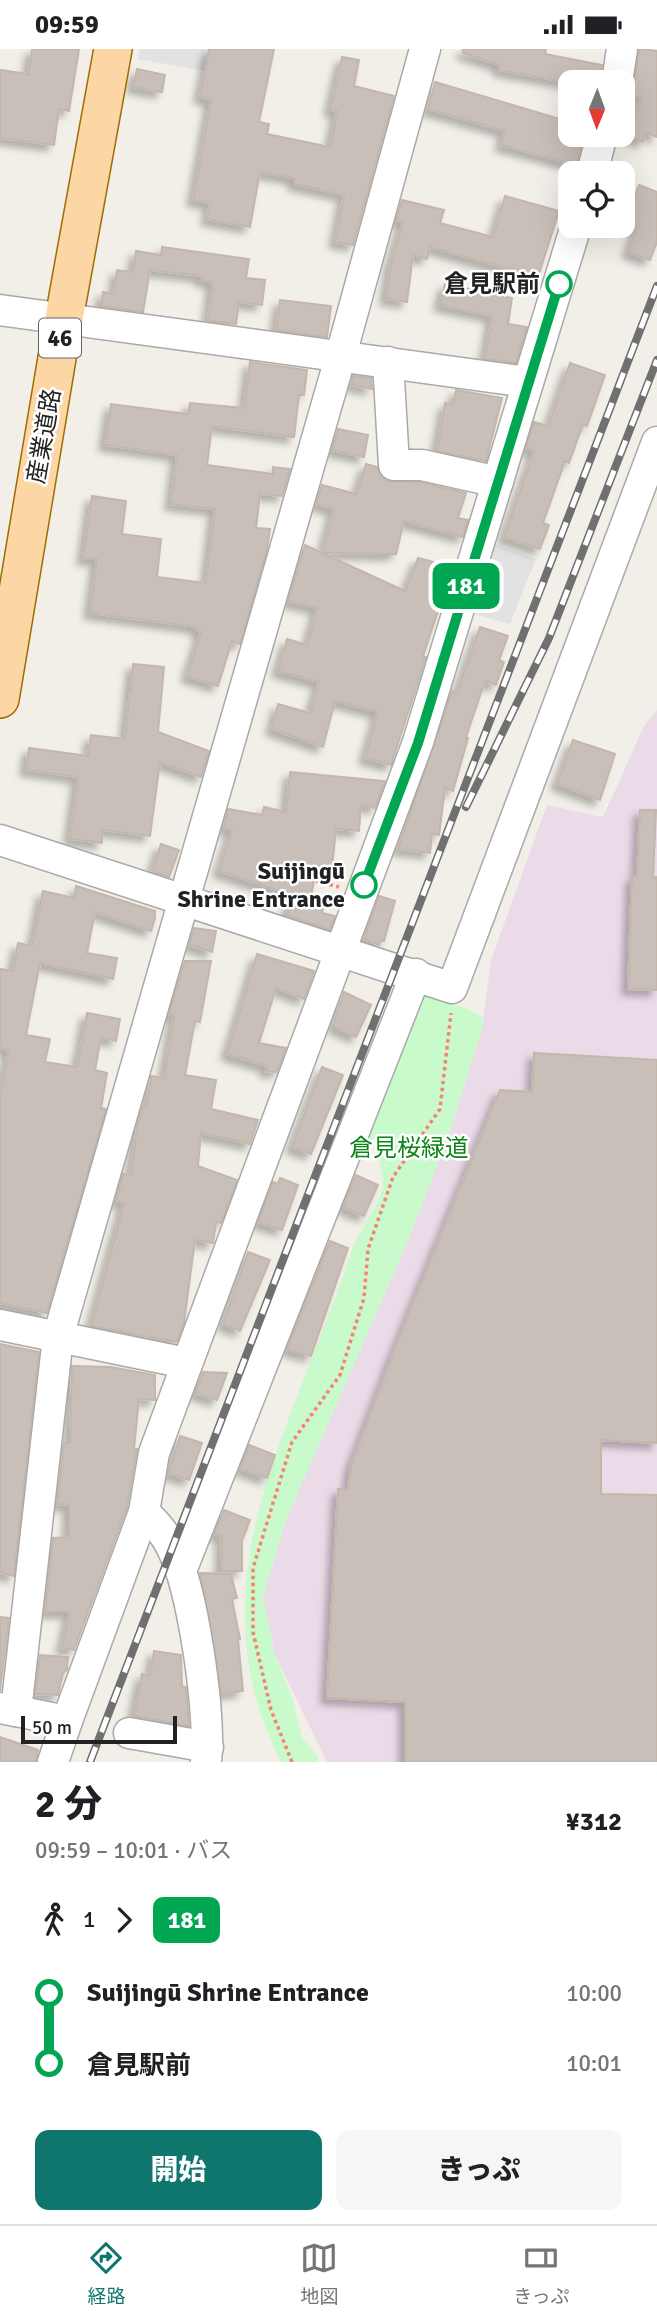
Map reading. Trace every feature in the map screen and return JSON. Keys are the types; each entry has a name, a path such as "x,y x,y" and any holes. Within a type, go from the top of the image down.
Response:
{"main road":[{"name":"産業道路","path":"0,699 113,49"}],"street":[{"path":"67,1721 8,1710 58,1336 341,355 425,49"},
{"path":"619,70 622,49"},
{"path":"53,1762 144,1512 154,1453 418,743 572,238"},
{"path":"0,310 528,382"},
{"path":"388,362 394,465 422,465 498,482"},
{"path":"0,840 341,949 452,988 657,442"},
{"path":"181,1571 416,974"},
{"path":"0,1325 187,1363"},
{"path":"129,1733 207,1755 207,1719 181,1571 160,1526 144,1512"}],"path":[{"path":"316,881 334,886"},
{"path":"292,1762 271,1710 253,1632 253,1568 292,1442 340,1375 364,1298 369,1249 393,1177 440,1109 452,988"}],"shaded area":[{"path":"140,49 209,49 205,71 138,59"},
{"path":"485,541 536,559 510,624 463,611"},
{"path":"657,710 657,1762 327,1762 275,1655 263,1597 286,1520 412,1231 451,1128 482,1029 491,960 547,805 603,817 644,726"}],"green space":[{"name":"倉見桜緑道","path":"421,994 466,1008 483,1017 482,1029 451,1128 412,1231 286,1520 263,1597 275,1655 293,1700 302,1738 317,1755 318,1762 281,1762 255,1695 245,1629 248,1565 261,1502 281,1440 355,1242 382,1192 383,1178 377,1141 361,1136"}],"building":[{"path":"32,49 79,49 69,111 59,109 54,145 0,138 0,70 28,74"},
{"path":"209,49 274,49 259,122 269,124 267,134 330,147 337,111 330,110 342,57 359,60 354,86 394,96 353,245 335,242 344,195 294,184 294,178 260,172 250,227 207,219 210,203 193,200 211,100 200,97"},
{"path":"463,49 546,49 545,54 602,65 601,70 558,70 558,81 499,70 500,65 463,53"},
{"path":"639,49 657,51 657,137 646,133 642,142 635,138 635,114 642,98 635,96"},
{"path":"137,69 165,75 162,92 133,87"},
{"path":"435,82 558,118 558,147 581,147 577,161 561,161 501,145 505,131 428,109"},
{"path":"639,185 657,192 657,242 650,260 628,252 637,227 635,196"},
{"path":"505,196 558,211 538,277 430,247 427,259 413,255 407,302 386,299 391,262 403,222 396,220 402,200 444,210 440,223 493,237"},
{"path":"162,247 249,259 246,278 265,280 262,305 239,302 236,324 208,321 213,282 201,280 202,276 150,270 143,312 101,306 103,292 114,294 117,270 133,272 136,251 161,255"},
{"path":"445,284 512,298 508,324 527,327 516,363 485,359 492,316 440,305"},
{"path":"280,300 331,306 327,337 276,330"},
{"path":"250,362 307,370 304,395 299,395 294,437 212,426 207,465 273,474 273,467 290,469 282,496 260,494 256,528 270,529 267,549 240,644 232,641 218,686 187,676 201,632 196,630 197,627 90,613 97,559 83,559 92,496 126,501 122,534 161,539 157,577 206,583 215,509 171,504 177,455 105,445 111,404 188,414 190,403 244,408"},
{"path":"570,363 605,375 587,426 583,424 569,463 565,461 543,523 549,525 540,549 504,537 534,451 526,448 534,422 548,426"},
{"path":"353,376 371,378 372,389 351,385"},
{"path":"456,390 502,398 486,461 437,451 445,403 453,405"},
{"path":"338,429 368,435 364,457 332,450"},
{"path":"366,464 377,467 386,481 420,482 466,493 458,518 468,520 463,537 404,521 396,554 322,553 334,509 316,504 322,485 356,494"},
{"path":"305,545 405,591 418,558 453,567 391,765 365,758 378,712 335,701 323,747 272,729 278,704 310,713 319,682 278,671 287,639 307,645 317,608 288,601"},
{"path":"480,627 508,636 499,660 504,662 496,685 485,681 466,737 468,738 453,791 445,788 439,835 432,834 430,853 398,849 452,691 457,693"},
{"path":"133,664 164,667 158,732 209,751 201,777 160,762 150,836 103,830 102,843 70,839 78,777 26,770 29,748 88,756 91,735 125,739"},
{"path":"573,740 615,754 600,800 557,784"},
{"path":"290,772 385,781 375,808 361,804 359,831 336,829 332,868 317,866 311,896 325,899 322,913 335,916 330,930 287,915 292,895 219,871 232,830 224,828 228,809 262,815 264,807 286,812"},
{"path":"640,810 656,810 653,877 657,877 657,990 628,989 632,876 637,877"},
{"path":"161,844 179,850 169,877 152,871"},
{"path":"76,886 155,911 155,918 151,931 95,912 87,953 117,958 113,979 40,963 26,1035 50,1039 45,1062 77,1067 87,1013 120,1019 116,1041 101,1037 95,1070 107,1073 101,1108 106,1109 47,1313 0,1303 0,1097 9,1050 0,1048 0,969 13,971 18,943 32,946 43,891 74,898"},
{"path":"379,896 395,901 384,941 381,940 379,945 364,939"},
{"path":"194,928 216,931 212,952 189,945"},
{"path":"257,954 314,971 304,999 276,988 259,1043 286,1048 277,1072 266,1071 267,1066 227,1054"},
{"path":"185,961 211,961 200,1022 195,1021 185,1075 216,1080 211,1109 258,1120 250,1144 201,1133 198,1166 237,1180 221,1223 216,1222 213,1243 195,1240 184,1323 177,1342 91,1326 124,1203 116,1201 123,1174 131,1175 137,1127 143,1106 147,1107 151,1076 164,1078 174,1017 169,1013"},
{"path":"344,992 371,1005 356,1037 333,1026"},
{"path":"534,1053 657,1060 657,1443 601,1440 601,1494 657,1495 657,1762 405,1762 405,1702 327,1698 338,1489 348,1489 351,1466 396,1346 500,1090 532,1092"},
{"path":"322,1067 343,1075 311,1154 292,1147"},
{"path":"356,1175 378,1185 364,1216 343,1207"},
{"path":"280,1178 298,1185 282,1230 258,1222 273,1182 278,1184"},
{"path":"330,1241 348,1248 311,1356 287,1349"},
{"path":"248,1252 270,1260 240,1331 223,1324"},
{"path":"0,1344 39,1352 14,1576 0,1573"},
{"path":"72,1366 111,1367 155,1375 155,1400 139,1399 134,1449 137,1449 127,1507 74,1650 62,1648 70,1612 45,1612 53,1538 69,1537 69,1505 57,1504 64,1443 70,1443"},
{"path":"203,1372 227,1373 217,1400 195,1393"},
{"path":"180,1436 202,1443 189,1480 168,1473"},
{"path":"249,1445 275,1455 267,1478 240,1469"},
{"path":"224,1510 250,1520 242,1541 242,1571 221,1571 222,1536 214,1534"},
{"path":"200,1573 231,1574 237,1598 232,1599 240,1639 243,1691 221,1694"},
{"path":"0,1617 9,1618 0,1691"},
{"path":"154,1651 181,1655 182,1686 186,1687 189,1726 134,1716 142,1674 150,1676"},
{"path":"40,1655 68,1657 67,1670 63,1673 58,1695 35,1694"},
{"path":"0,1737 38,1750 36,1762 0,1762"}],"railway":[{"path":"90,1762 657,286"},
{"path":"466,807 549,638 657,360"}],"bus line":[{"name":"181","path":"364,885 418,743 559,284"}],"place":[{"name":"倉見駅前","path":"559,284"},
{"name":"Suijingū Shrine Entrance","path":"364,885"}]}
